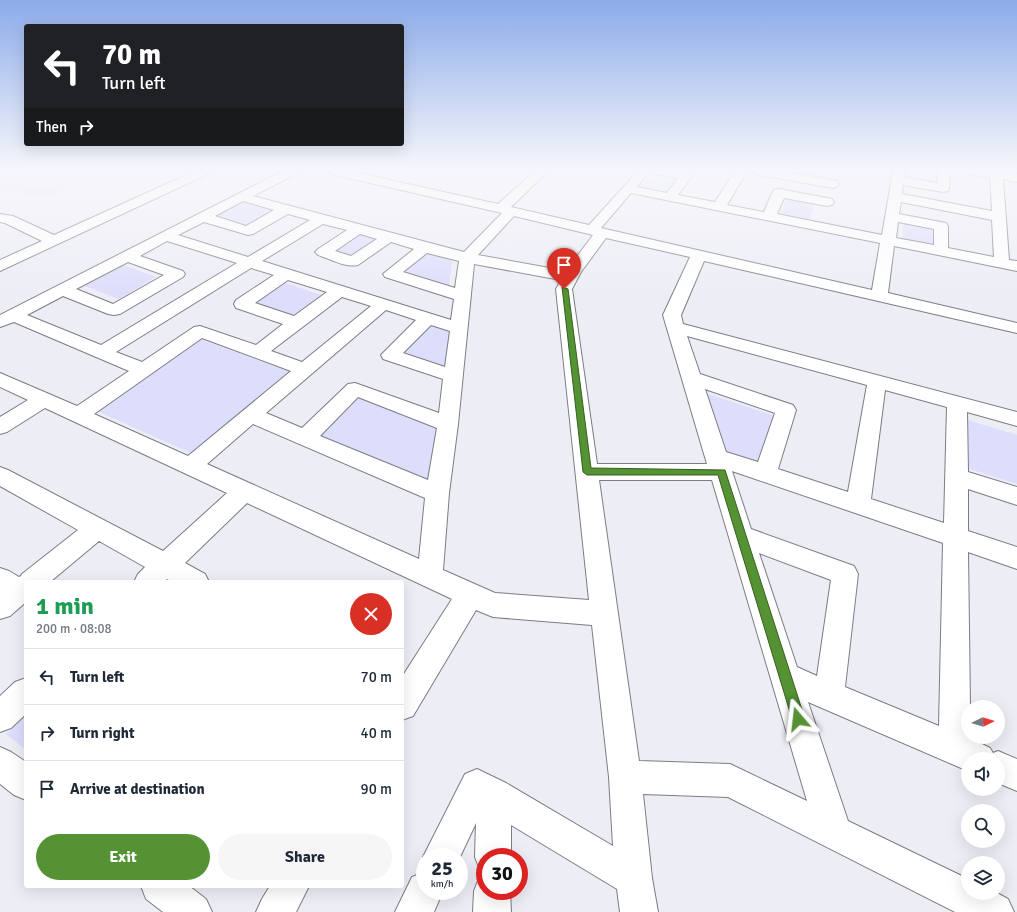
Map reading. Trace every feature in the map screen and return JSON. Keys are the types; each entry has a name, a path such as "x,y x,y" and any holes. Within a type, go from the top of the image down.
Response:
{"street":[{"path":"0,266 112,214"},
{"path":"6,319 209,214"},
{"path":"202,217 248,231 278,214"},
{"path":"302,214 467,258 571,277"},
{"path":"430,576 437,492 448,424 467,258 504,214"},
{"path":"522,214 1017,328"},
{"path":"610,214 598,231 564,289 625,777 634,878 639,912"},
{"path":"752,214 1017,266"},
{"path":"819,227 823,214"},
{"path":"880,296 893,214"},
{"path":"981,214 999,217"},
{"path":"999,214 1002,264"},
{"path":"892,217 941,226 941,251"},
{"path":"0,218 8,219 54,241"},
{"path":"101,353 322,219"},
{"path":"358,229 323,252 353,262 388,237"},
{"path":"165,236 459,328"},
{"path":"425,247 391,274 463,296"},
{"path":"699,255 672,315 834,832"},
{"path":"62,290 114,310 177,274 127,256"},
{"path":"286,274 242,304 296,323"},
{"path":"258,352 339,291"},
{"path":"190,466 383,304"},
{"path":"428,318 390,355 453,376"},
{"path":"6,319 144,370"},
{"path":"676,327 1017,419"},
{"path":"78,415 200,331 304,369"},
{"path":"692,378 786,410 765,474"},
{"path":"0,379 492,605 604,613"},
{"path":"858,505 877,381"},
{"path":"305,438 354,389 448,424"},
{"path":"0,427 44,399"},
{"path":"957,403 956,538 967,752"},
{"path":"250,415 437,492"},
{"path":"587,472 719,465 765,474 1017,558"},
{"path":"957,477 1017,496"},
{"path":"1,478 192,580"},
{"path":"149,580 245,491"},
{"path":"27,580 97,529"},
{"path":"741,536 845,574 829,695"},
{"path":"15,589 24,582"},
{"path":"404,699 470,595"},
{"path":"785,676 962,752"},
{"path":"0,718 24,696"},
{"path":"0,762 24,780"},
{"path":"1005,770 1017,775"},
{"path":"625,777 730,781 995,912"},
{"path":"446,848 477,786 634,878"},
{"path":"493,848 494,795"},
{"path":"162,888 193,912"},
{"path":"275,912 290,888"},
{"path":"414,912 420,900"},
{"path":"492,900 492,912"}],"shaded area":[{"path":"219,214 267,214 247,225 216,215"},
{"path":"781,214 812,214 809,221 780,215"},
{"path":"904,222 936,228 935,246 902,240"},
{"path":"356,233 378,239 352,257 330,250"},
{"path":"425,252 452,261 449,286 401,272"},
{"path":"124,265 156,277 119,299 85,286"},
{"path":"283,282 321,295 290,318 251,304"},
{"path":"429,323 452,332 448,370 397,353"},
{"path":"197,338 290,372 193,454 95,410"},
{"path":"357,394 439,428 431,483 315,435"},
{"path":"708,394 775,416 760,462 723,450"},
{"path":"964,419 1017,435 1017,484 963,467"},
{"path":"24,717 24,748 6,734"}],"route":[{"path":"564,289 587,472 721,472 798,719"}]}
